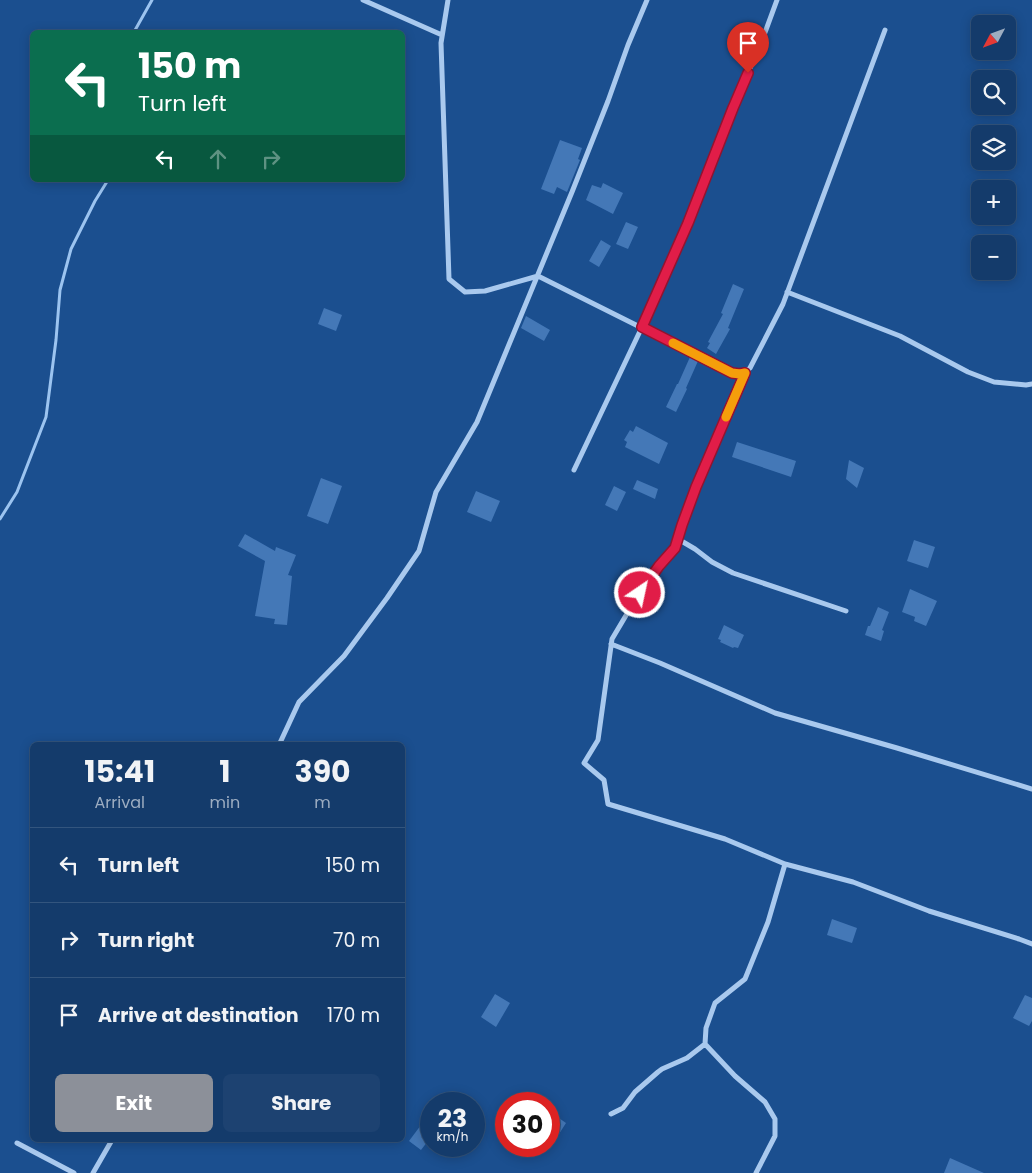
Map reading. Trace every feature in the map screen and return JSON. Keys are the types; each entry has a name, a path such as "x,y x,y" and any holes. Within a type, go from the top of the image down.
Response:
{"street":[{"path":"363,0 442,35"},
{"path":"448,0 441,43 449,280 465,292 485,291 538,276 732,373 745,373"},
{"path":"280,742 300,702 344,656 419,551 436,492 477,422 580,174 628,45 647,0"},
{"path":"574,470 642,327 688,223 777,0"},
{"path":"885,30 783,304 750,368 745,373 696,487 675,548 659,566 612,639 598,740 584,763 604,780 608,804 725,839 785,864 853,882 929,911 1032,944"},
{"path":"787,292 900,336 968,372 994,382 1032,384"},
{"path":"678,539 712,562 733,573 846,610"},
{"path":"611,644 775,713 1032,789"},
{"path":"756,1173 775,1136 775,1119 766,1102 735,1076 705,1044 706,1028 715,1003 745,979 768,922 785,864"},
{"path":"611,1114 623,1108 635,1092 662,1069 687,1058 705,1044"},
{"path":"93,1173 111,1142"},
{"path":"17,1143 74,1173"}],"building":[{"path":"560,140 582,148 578,159 580,160 567,192 557,187 554,194 541,189"},
{"path":"603,183 623,193 613,214 586,200 592,185 601,188"},
{"path":"626,222 638,227 628,249 616,244"},
{"path":"601,240 611,246 599,267 589,261"},
{"path":"733,284 744,289 728,328 730,329 716,354 707,348 710,343 708,342 723,314 721,313"},
{"path":"324,308 342,315 336,331 318,324"},
{"path":"526,316 550,330 544,341 521,328"},
{"path":"690,357 698,361 676,412 666,407"},
{"path":"636,426 668,443 659,464 625,447 627,442 624,440 630,430 633,432"},
{"path":"737,442 796,461 791,477 732,457"},
{"path":"849,460 864,468 857,488 846,479"},
{"path":"321,478 342,486 328,524 307,516"},
{"path":"637,480 658,489 655,499 633,489"},
{"path":"614,486 626,492 617,511 605,505"},
{"path":"476,491 500,501 491,522 467,512"},
{"path":"245,534 275,551 276,547 296,555 288,575 292,576 287,625 274,624 275,619 255,616 265,561 238,546"},
{"path":"914,540 935,547 928,568 907,561"},
{"path":"910,589 937,601 926,626 914,621 915,617 902,612"},
{"path":"878,607 889,612 882,630 884,631 881,641 865,635"},
{"path":"724,625 744,635 738,648 733,648 720,642 721,640 718,639"},
{"path":"832,919 857,928 852,943 827,935"},
{"path":"495,994 510,1003 496,1027 481,1017"},
{"path":"1025,995 1032,998 1032,1021 1029,1026 1013,1018"},
{"path":"560,1119 566,1123 560,1132"},
{"path":"420,1126 420,1149 409,1141"},
{"path":"950,1158 984,1173 944,1173"}],"waterway":[{"path":"135,30 152,0"},
{"path":"0,519 17,492 46,417 56,340 60,290 71,249 107,182"}],"slow traffic":[{"path":"673,343 732,373 745,373 726,417"}],"route":[{"path":"640,593 659,566 675,548 696,487 745,373 732,373 642,327 688,223 748,73"}]}
